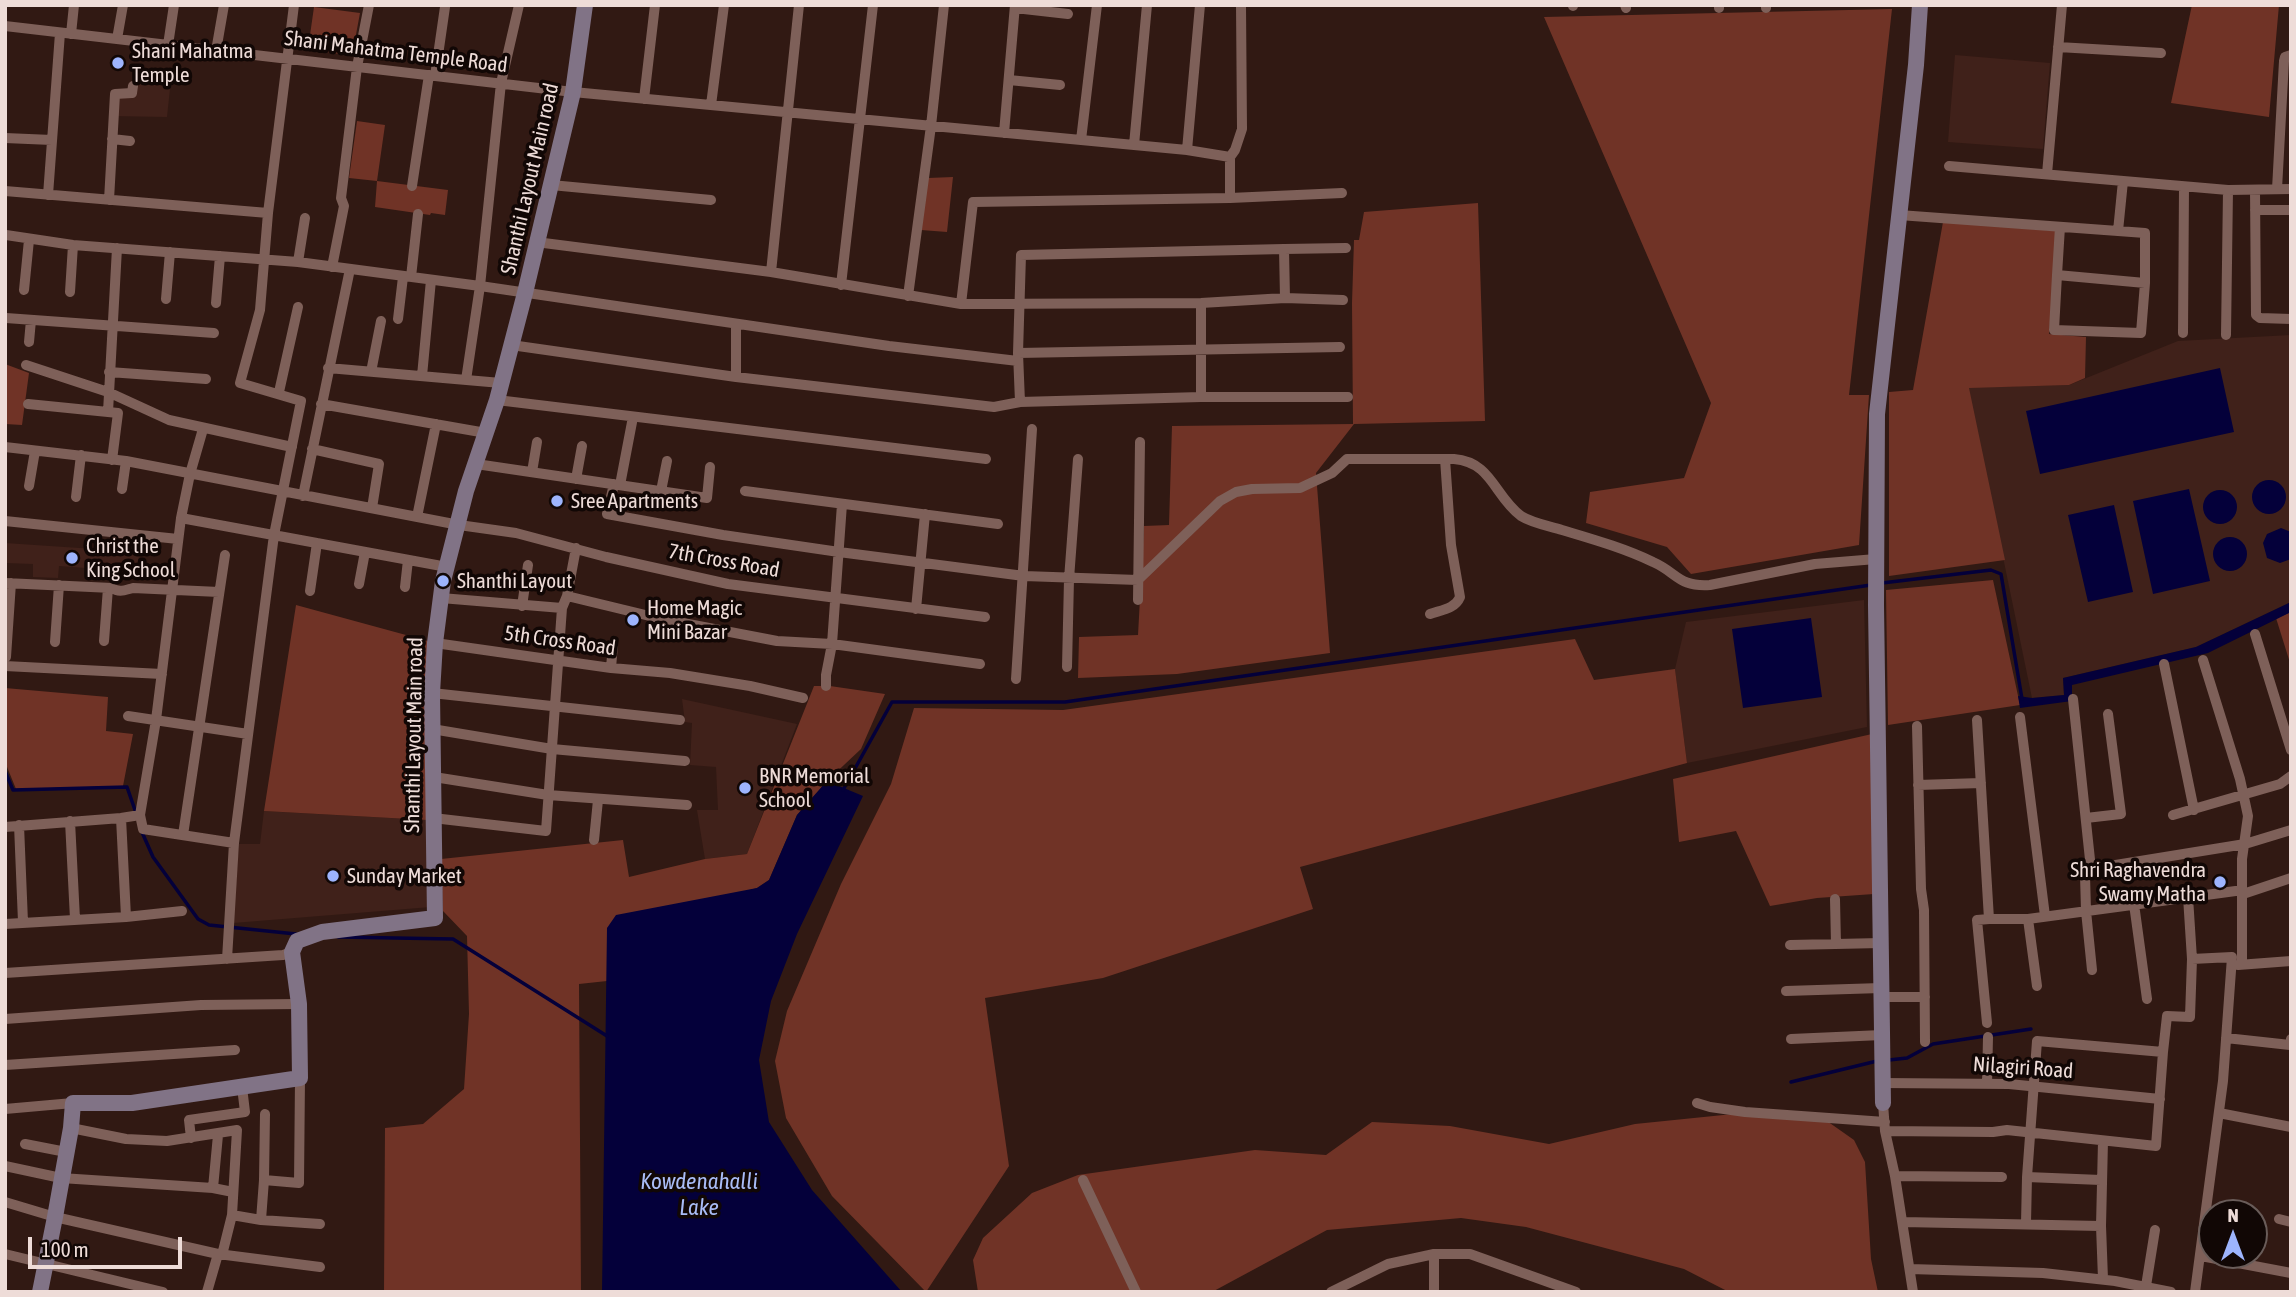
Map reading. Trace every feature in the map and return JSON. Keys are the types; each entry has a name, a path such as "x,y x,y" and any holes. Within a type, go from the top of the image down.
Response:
{"street":[{"path":"48,195 65,33 74,5"},
{"path":"117,39 123,5"},
{"path":"168,45 174,5"},
{"path":"216,51 224,5"},
{"path":"228,959 234,843 274,535 301,401 240,383 260,310 268,213 294,5"},
{"path":"332,267 344,206 341,198 357,67 369,5"},
{"path":"466,380 480,286 501,83 519,5"},
{"name":"Shanthi Layout Main road","path":"292,953 297,941 322,932 435,918 432,693 441,598 466,491 497,400 551,185 573,92 584,5"},
{"path":"644,99 655,5"},
{"path":"711,105 724,5"},
{"path":"771,272 799,5"},
{"path":"841,285 873,5"},
{"path":"908,296 944,5"},
{"path":"1081,140 1097,5"},
{"path":"1134,145 1147,5"},
{"path":"1187,150 1200,5"},
{"path":"1230,198 1230,157 1242,129 1241,5"},
{"path":"1913,1292 1883,1103 1876,563 1877,414 1916,65 1920,5"},
{"path":"2047,174 2063,5"},
{"path":"412,186 445,7"},
{"path":"1004,133 1015,7 1068,14"},
{"name":"Shani Mahatma Temple Road","path":"5,26 573,92 1187,150 1230,157"},
{"path":"2058,47 2161,53"},
{"path":"2277,189 2284,61 2285,57 2291,55"},
{"path":"1009,80 1060,85"},
{"path":"109,200 115,94 132,93 133,86"},
{"path":"5,138 52,140"},
{"path":"112,139 130,141"},
{"path":"1949,166 2228,190 2291,189"},
{"path":"2118,231 2123,181"},
{"path":"551,185 711,201"},
{"path":"2183,333 2184,187"},
{"path":"2226,335 2228,190"},
{"path":"2255,190 2256,315 2260,318 2291,319"},
{"path":"5,191 268,213"},
{"path":"961,304 973,202 1230,198 1342,193"},
{"path":"2255,209 2291,209"},
{"path":"398,319 418,214"},
{"path":"1899,215 2145,233 2141,333 2054,330 2060,227"},
{"path":"298,262 305,218"},
{"path":"6,235 73,245 298,262 736,324 1018,357 1340,347"},
{"path":"24,289 29,240"},
{"path":"537,242 771,272 961,304 1201,303 1285,298 1343,300"},
{"path":"70,292 73,245"},
{"path":"108,412 117,248"},
{"path":"1020,402 1018,357 1021,255 1346,248"},
{"path":"1284,249 1285,298"},
{"path":"166,299 170,252"},
{"path":"216,303 220,256"},
{"path":"303,496 350,269"},
{"path":"2057,275 2145,282"},
{"path":"422,376 431,280"},
{"path":"1201,303 1201,397"},
{"path":"279,393 298,307"},
{"path":"6,318 214,332"},
{"path":"29,342 30,320"},
{"path":"371,372 381,321"},
{"path":"736,324 736,377"},
{"path":"511,345 736,377 994,407 1020,402 1201,397 1348,397"},
{"path":"26,365 108,392 169,420 292,447"},
{"path":"328,368 501,383"},
{"path":"109,372 206,379"},
{"path":"497,400 986,459"},
{"path":"28,404 118,413 112,460"},
{"path":"321,404 486,433"},
{"path":"632,418 617,484 607,514 723,535 1024,576 1138,580 1220,501 1236,492 1252,489 1300,488 1332,473 1347,459 1468,460 1480,467 1523,518 1640,556 1666,567 1676,578 1695,586 1710,586 1815,564 1876,563"},
{"path":"417,517 436,424"},
{"path":"203,429 181,518 156,720 140,815 143,829 234,843"},
{"path":"1016,679 1032,429"},
{"path":"532,472 537,442"},
{"path":"1138,600 1140,442"},
{"path":"576,479 582,446"},
{"name":"7th Cross Road","path":"5,447 125,461 459,525 516,533 606,557 728,584 985,617"},
{"path":"312,449 379,464 372,508"},
{"path":"29,486 35,450"},
{"path":"76,497 81,455"},
{"path":"1067,667 1069,579 1078,459"},
{"path":"1430,614 1453,606 1460,597 1451,545 1445,459"},
{"path":"122,489 125,461"},
{"path":"662,491 667,461"},
{"path":"476,464 707,498 710,467"},
{"path":"745,491 998,524"},
{"path":"826,686 832,644 842,504"},
{"path":"916,609 925,514"},
{"path":"181,518 447,567"},
{"path":"5,521 178,538"},
{"path":"310,591 317,543"},
{"path":"433,818 546,831 562,608 567,596 576,548"},
{"path":"359,584 365,552"},
{"path":"183,835 225,555"},
{"path":"405,587 408,560"},
{"path":"522,606 528,565"},
{"path":"6,657 8,583 108,587 125,591 133,588 219,592"},
{"path":"55,642 59,585"},
{"path":"104,641 108,587"},
{"path":"567,596 662,619 778,641 832,644 981,664"},
{"path":"441,598 562,608"},
{"path":"2255,634 2291,750"},
{"name":"5th Cross Road","path":"435,643 611,668 670,673 803,698"},
{"path":"611,668 613,644"},
{"path":"2203,660 2248,816 2242,859 2243,892 2237,965 2208,1199"},
{"path":"2164,664 2194,810"},
{"path":"5,666 162,674"},
{"path":"432,693 680,720"},
{"path":"2073,699 2091,869"},
{"path":"2086,818 2120,814 2108,714"},
{"path":"128,716 248,734"},
{"path":"2020,717 2045,916"},
{"path":"1977,720 1989,919"},
{"path":"1917,726 1921,890 1924,910 1925,1042"},
{"path":"432,729 552,749 685,761"},
{"path":"2173,815 2244,796 2280,784 2291,776"},
{"path":"433,778 548,795 687,805"},
{"path":"1918,785 1981,783"},
{"path":"594,841 598,800"},
{"path":"5,827 140,815"},
{"path":"121,818 126,917"},
{"path":"70,821 75,919"},
{"path":"19,825 23,922"},
{"path":"2092,970 2085,875 2091,869 2245,844 2291,830"},
{"path":"1987,1023 1977,920 2028,919 2243,892 2291,878"},
{"path":"1697,1103 1745,1112 1885,1126 2007,1130 2156,1146 2166,1016 2190,1017 2192,959 2188,897"},
{"path":"1835,899 1836,944"},
{"path":"2134,904 2147,999"},
{"path":"5,924 182,911"},
{"path":"2028,919 2037,986"},
{"path":"1790,945 1881,943"},
{"path":"5,974 292,953 299,1004 299,1183 264,1180"},
{"path":"2192,959 2232,957 2237,965"},
{"path":"2237,965 2291,961"},
{"path":"1786,991 1925,996"},
{"path":"5,1018 201,1005 299,1004"},
{"path":"1791,1039 1882,1035"},
{"path":"1987,1037 1987,1084"},
{"path":"2226,1038 2290,1045 2291,1039"},
{"path":"2026,1223 2037,1041 2163,1052"},
{"path":"5,1065 235,1050"},
{"path":"5,1109 73,1103 132,1103 300,1078"},
{"name":"Nilagiri Road","path":"1882,1083 2034,1086 2160,1099"},
{"path":"191,1138 189,1120 245,1112 242,1087"},
{"path":"40,1292 71,1128 73,1103"},
{"path":"2219,1113 2291,1127"},
{"path":"261,1220 265,1114"},
{"path":"71,1128 126,1139 167,1141 237,1130 232,1215 207,1292"},
{"path":"213,1188 218,1135"},
{"path":"2103,1141 2103,1279"},
{"path":"25,1144 66,1152"},
{"path":"5,1166 61,1178 213,1188 233,1192"},
{"path":"1895,1176 2002,1177"},
{"path":"2027,1177 2101,1180"},
{"path":"1083,1180 1136,1292"},
{"path":"5,1202 55,1217 220,1255 320,1267"},
{"path":"232,1215 320,1224"},
{"path":"1903,1222 2101,1226"},
{"path":"2146,1286 2155,1230"},
{"path":"5,1254 163,1292"},
{"path":"1434,1254 1434,1292"},
{"path":"1331,1292 1388,1264 1434,1254 1470,1254 1576,1292"},
{"path":"1910,1269 2043,1273 2103,1279 2133,1288 2146,1286 2171,1292"},
{"path":"2195,1292 2199,1269"},
{"path":"2268,1269 2291,1273"}],"shaded area":[{"path":"2192,5 2279,5 2269,117 2171,103"},
{"path":"314,7 360,13 352,56 308,49"},
{"path":"1892,9 1849,395 1869,395 1859,545 1691,574 1667,547 1586,523 1590,492 1684,478 1711,403 1544,17"},
{"path":"1955,55 2050,63 2043,149 1948,142"},
{"path":"138,67 172,70 167,117 111,116 113,94 137,93"},
{"path":"357,121 385,125 377,181 349,178"},
{"path":"953,177 947,232 921,230 928,178"},
{"path":"377,181 448,190 445,215 375,207"},
{"path":"1478,203 1485,421 1354,424 1316,473 1330,653 1177,674 1078,678 1079,637 1138,635 1144,526 1169,525 1172,426 1353,424 1354,240 1359,240 1364,212"},
{"path":"1943,222 2058,231 2049,334 2086,337 2085,378 2069,385 1969,388 2005,560 1889,576 1889,392 1913,390"},
{"path":"2291,335 2291,602 2196,647 2063,678 2064,695 2032,698 1968,387 2069,385 2178,341"},
{"path":"5,364 29,373 22,425 5,424"},
{"name":"Christ the King School","path":"5,543 139,552 138,572 59,566 58,578 33,577 33,564 5,563"},
{"path":"1993,580 2020,705 1888,725 1886,590"},
{"path":"1864,600 1867,727 1687,763 1675,669 1686,622"},
{"path":"296,605 428,641 427,820 264,811"},
{"path":"2291,612 2291,666 2276,618"},
{"path":"1575,639 1594,680 1675,669 1687,763 1300,867 1313,909 1103,978 985,998 1009,1166 926,1292 832,1196 786,1118 775,1061 787,1011 841,884 891,784 914,708 1063,710"},
{"path":"814,686 885,694 861,749 827,781 797,815 769,880 757,888 607,928 607,981 579,984 581,1292 384,1292 385,1128 423,1124 464,1089 469,1014 467,936 443,911 441,859 623,840 629,877 705,859 747,854"},
{"path":"5,688 108,697 106,731 133,734 123,786 16,789 5,762"},
{"name":"BNR Memorial School","path":"682,699 797,724 747,854 705,859 697,810 718,810 716,767 690,765 692,723 685,722"},
{"path":"1872,734 1874,894 1817,898 1770,906 1736,831 1679,842 1673,779"},
{"name":"Sunday Market","path":"264,811 427,820 431,907 233,923 239,844 260,844"},
{"path":"1733,1114 1817,1114 1854,1140 1865,1162 1871,1259 1878,1292 1729,1292 1684,1269 1526,1227 1461,1218 1327,1230 1212,1292 978,1292 973,1260 983,1238 1032,1193 1078,1175 1255,1150 1326,1155 1372,1122 1450,1126 1549,1144 1635,1124"}],"water":[{"path":"2220,368 2234,432 2040,474 2026,411"},
{"path":"2269,480 2281,485 2286,497 2281,509 2269,514 2257,509 2252,497 2257,485"},
{"path":"2189,489 2210,581 2153,594 2133,501"},
{"path":"2220,490 2232,495 2237,507 2232,519 2220,524 2208,519 2203,507 2208,495"},
{"path":"2114,505 2133,592 2088,602 2068,515"},
{"path":"2281,528 2291,532 2291,559 2280,563 2267,558 2263,543 2267,534"},
{"path":"2230,537 2242,542 2247,554 2242,566 2230,571 2218,566 2213,554 2218,542"},
{"path":"2291,602 2291,612 2208,653 2072,685 2072,701 2020,708 2018,696 2032,698 2064,695 2063,678 2196,647"},
{"path":"1811,618 1822,697 1743,708 1732,629"},
{"name":"Kowdenahalli Lake","path":"827,781 863,796 797,934 771,1001 759,1060 769,1122 812,1190 902,1292 602,1292 607,928 616,915 757,888 769,880 797,815"}],"waterway":[{"path":"1882,583 1991,570 2001,574 2022,699"},
{"path":"843,790 892,702 1065,702 1871,585"},
{"path":"5,771 13,790 127,787 136,813"},
{"path":"141,830 153,857 198,919 209,925 296,934"},
{"path":"338,937 453,939 607,1036"},
{"path":"1889,1060 1907,1058 1933,1044 2031,1029"},
{"path":"1791,1082 1877,1061"}],"place":[{"name":"Shani Mahatma Temple","path":"118,63"},
{"name":"Sree Apartments","path":"557,501"},
{"name":"Christ the King School","path":"72,558"},
{"name":"Shanthi Layout","path":"443,581"},
{"name":"Home Magic Mini Bazar","path":"633,620"},
{"name":"BNR Memorial School","path":"745,788"},
{"name":"Sunday Market","path":"333,876"},
{"name":"Shri Raghavendra Swamy Matha","path":"2220,882"}]}
